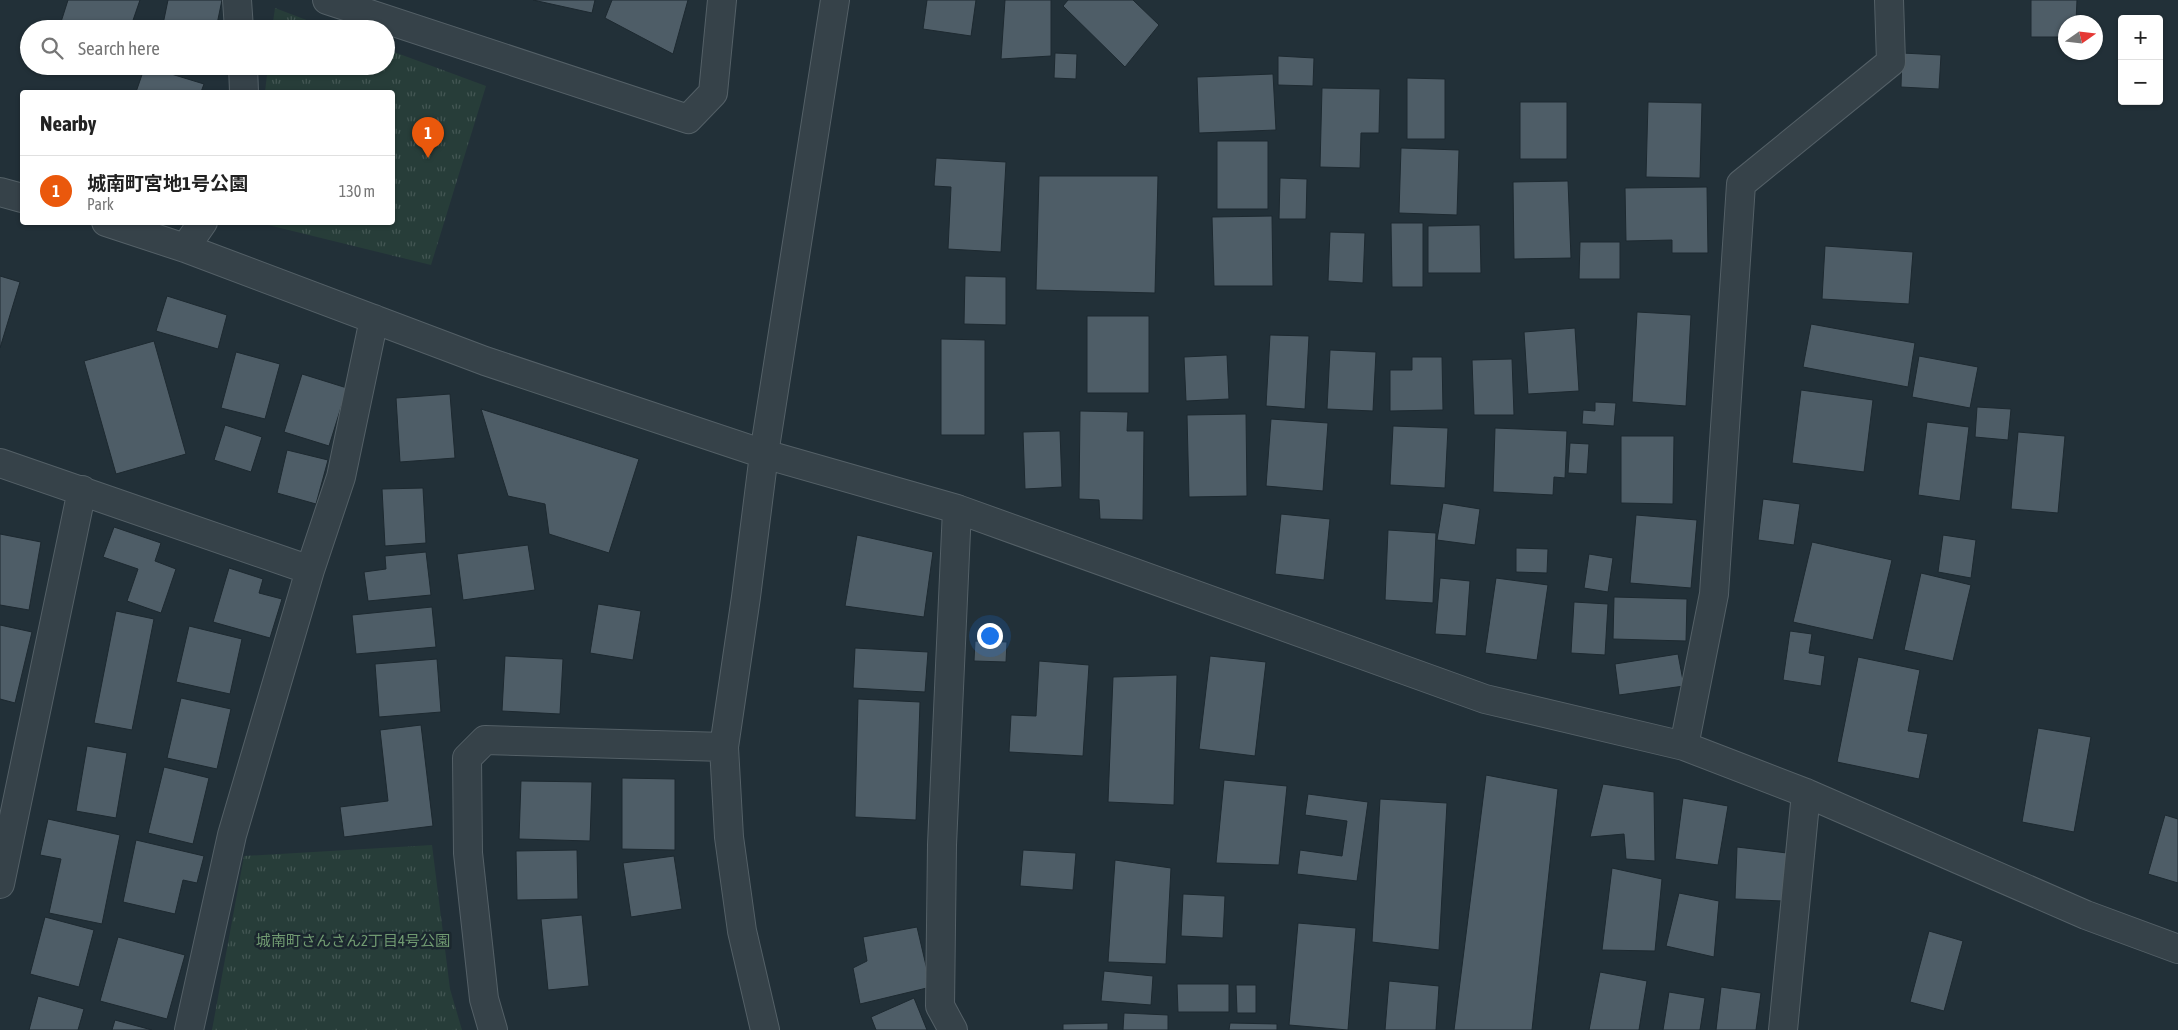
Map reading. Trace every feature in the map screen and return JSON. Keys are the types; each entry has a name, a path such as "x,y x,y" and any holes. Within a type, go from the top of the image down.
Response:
{"street":[{"path":"237,0 239,20"},
{"path":"326,0 387,20"},
{"path":"395,23 688,119 713,93 722,0"},
{"path":"764,1030 742,931 729,837 724,746 746,597 764,454 835,0"},
{"path":"1684,746 1714,594 1741,184 1891,62 1888,0"},
{"path":"243,75 244,90"},
{"path":"0,192 20,197"},
{"path":"115,225 185,248 485,361 764,454 957,509 1485,699 1684,746 1806,793 2086,915 2178,949"},
{"path":"185,248 200,225"},
{"path":"189,1030 232,835 310,570 341,477 374,319"},
{"path":"0,463 310,570"},
{"path":"0,884 82,490"},
{"path":"953,1030 940,1006 942,845 957,509"},
{"path":"493,1030 484,999 468,853 467,758 485,740 724,746"},
{"path":"1783,1030 1806,793"}],"green space":[{"path":"275,8 306,20 273,20"},
{"path":"395,52 486,86 431,265 268,225 395,225 395,90 265,90 267,75 395,75"},
{"name":"城南町さんさん2丁目4号公園","path":"432,845 450,989 462,1030 212,1030 244,856"}],"building":[{"path":"68,0 140,0 133,20 62,20"},
{"path":"168,0 222,0 218,20 164,20"},
{"path":"533,0 595,0 592,13"},
{"path":"612,0 688,0 673,54 605,18"},
{"path":"927,0 976,0 971,36 923,29"},
{"path":"1005,0 1051,0 1051,56 1001,59"},
{"path":"1068,0 1133,0 1159,25 1125,67 1063,6"},
{"path":"2031,0 2077,0 2076,15 2058,15 2058,37 2031,37"},
{"path":"1055,53 1077,54 1076,79 1054,78"},
{"path":"1902,53 1941,55 1939,89 1901,87"},
{"path":"1278,56 1314,58 1313,86 1278,85"},
{"path":"1273,74 1276,130 1199,133 1197,77"},
{"path":"142,75 174,75 204,84 202,90 137,90"},
{"path":"1407,78 1445,79 1445,139 1407,139"},
{"path":"1322,88 1380,89 1379,133 1361,133 1360,168 1320,167"},
{"path":"1520,102 1567,102 1567,159 1520,159"},
{"path":"1648,102 1702,103 1700,178 1646,177"},
{"path":"1217,141 1268,141 1268,209 1217,209"},
{"path":"1401,148 1459,150 1457,215 1399,213"},
{"path":"936,158 1006,162 1001,252 948,249 951,187 934,186"},
{"path":"1039,176 1158,176 1155,293 1036,290"},
{"path":"1280,178 1307,179 1306,219 1279,219"},
{"path":"1568,181 1571,258 1514,259 1513,182"},
{"path":"1707,187 1708,253 1672,253 1672,240 1626,241 1625,188"},
{"path":"1272,216 1273,286 1214,286 1212,217"},
{"path":"1391,223 1423,223 1423,287 1392,287"},
{"path":"1480,225 1481,273 1428,273 1428,226"},
{"path":"1330,232 1365,233 1363,283 1328,281"},
{"path":"1580,242 1620,242 1620,279 1579,279"},
{"path":"1825,246 1913,252 1909,304 1822,299"},
{"path":"0,276 20,282 0,348"},
{"path":"965,276 1006,277 1006,325 964,324"},
{"path":"167,296 227,315 218,349 156,331"},
{"path":"1637,312 1691,315 1686,406 1632,402"},
{"path":"1087,316 1149,316 1149,393 1087,393"},
{"path":"1811,324 1915,343 1908,387 1803,367"},
{"path":"1575,328 1579,391 1528,394 1524,332"},
{"path":"1270,335 1309,336 1305,409 1266,406"},
{"path":"941,339 985,340 985,435 941,435"},
{"path":"154,341 186,454 116,474 84,361"},
{"path":"1330,350 1376,352 1373,411 1327,409"},
{"path":"236,352 280,364 265,419 221,408"},
{"path":"1227,355 1229,399 1186,401 1184,357"},
{"path":"1919,356 1978,367 1970,408 1912,397"},
{"path":"1412,357 1442,357 1443,410 1390,411 1390,370 1412,370"},
{"path":"1512,359 1514,415 1474,415 1472,360"},
{"path":"302,374 347,388 329,446 284,432"},
{"path":"1801,390 1873,400 1864,472 1792,463"},
{"path":"450,394 455,458 400,462 396,398"},
{"path":"1595,402 1616,403 1614,426 1582,424 1583,410 1595,411"},
{"path":"1977,407 2011,409 2008,440 1975,437"},
{"path":"481,409 639,459 609,553 549,534 545,504 508,496"},
{"path":"1080,411 1128,412 1127,431 1144,431 1143,520 1100,519 1099,500 1079,499"},
{"path":"1246,414 1247,496 1189,497 1187,415"},
{"path":"1271,419 1328,423 1323,491 1266,486"},
{"path":"1927,422 1969,427 1960,501 1918,495"},
{"path":"225,425 262,437 251,472 214,460"},
{"path":"1393,426 1448,428 1445,488 1390,485"},
{"path":"1495,428 1567,431 1565,478 1554,477 1553,495 1493,492"},
{"path":"1060,431 1062,487 1025,489 1023,432"},
{"path":"2018,432 2065,436 2058,513 2011,509"},
{"path":"1621,436 1674,436 1673,504 1621,503"},
{"path":"1570,443 1589,444 1587,474 1568,473"},
{"path":"287,450 328,460 316,504 277,493"},
{"path":"423,488 426,543 385,546 382,489"},
{"path":"1763,499 1800,504 1794,545 1758,540"},
{"path":"1443,503 1480,509 1475,545 1437,540"},
{"path":"1281,514 1330,519 1324,580 1275,574"},
{"path":"1636,515 1697,520 1691,588 1630,583"},
{"path":"114,527 161,543 155,561 176,569 161,613 127,601 138,569 103,557"},
{"path":"1388,530 1436,533 1433,603 1385,600"},
{"path":"0,534 41,542 29,610 0,605"},
{"path":"857,535 933,552 924,617 845,606"},
{"path":"1943,535 1976,540 1971,578 1938,572"},
{"path":"1812,542 1892,560 1873,640 1793,622"},
{"path":"528,545 535,590 463,600 457,554"},
{"path":"1516,548 1548,549 1547,573 1516,572"},
{"path":"426,552 431,595 368,601 364,572 386,569 385,556"},
{"path":"1589,554 1613,558 1608,592 1584,588"},
{"path":"229,568 263,579 259,593 282,599 270,638 213,622"},
{"path":"1921,573 1971,585 1953,661 1904,650"},
{"path":"1440,578 1470,581 1466,636 1435,634"},
{"path":"1496,578 1548,585 1537,660 1485,653"},
{"path":"1614,597 1687,599 1686,641 1613,639"},
{"path":"1574,602 1608,604 1605,655 1571,653"},
{"path":"598,604 641,611 633,660 590,653"},
{"path":"432,607 436,647 356,654 352,615"},
{"path":"116,611 154,619 132,730 94,723"},
{"path":"0,625 32,632 15,703 0,699"},
{"path":"189,626 242,639 230,694 176,682"},
{"path":"1790,631 1812,634 1809,653 1825,656 1821,686 1783,680"},
{"path":"975,641 1007,642 1006,662 974,661"},
{"path":"855,648 928,652 925,692 853,688"},
{"path":"1678,654 1684,686 1619,695 1615,664"},
{"path":"505,656 563,659 560,714 502,711"},
{"path":"1210,656 1266,662 1255,756 1199,749"},
{"path":"1858,657 1920,670 1908,731 1928,734 1919,779 1837,762"},
{"path":"437,659 441,712 379,717 375,664"},
{"path":"1039,661 1089,665 1083,756 1009,752 1011,715 1036,716"},
{"path":"1177,675 1174,805 1108,802 1113,677"},
{"path":"181,698 231,709 217,769 167,758"},
{"path":"858,699 920,702 916,820 855,817"},
{"path":"421,725 433,826 344,837 340,807 388,801 380,730"},
{"path":"2038,728 2091,737 2074,832 2022,822"},
{"path":"87,746 127,753 116,818 76,811"},
{"path":"164,767 209,778 193,844 148,833"},
{"path":"1486,775 1558,789 1532,1030 1454,1030"},
{"path":"622,778 675,779 675,850 622,849"},
{"path":"1224,780 1287,786 1279,865 1216,863"},
{"path":"521,781 592,782 590,841 519,839"},
{"path":"1603,784 1654,792 1655,861 1626,859 1624,834 1590,837"},
{"path":"1308,794 1368,802 1357,881 1297,874 1300,850 1342,856 1347,821 1305,815"},
{"path":"1683,798 1728,806 1718,865 1675,859"},
{"path":"1380,799 1447,803 1439,950 1372,942"},
{"path":"2165,815 2178,819 2178,883 2148,874"},
{"path":"48,819 120,835 102,924 49,913 61,859 40,855"},
{"path":"136,840 204,856 197,883 183,880 175,914 123,902"},
{"path":"1737,847 1787,853 1783,901 1735,899"},
{"path":"577,850 578,899 517,900 516,851"},
{"path":"1023,850 1076,853 1073,890 1020,886"},
{"path":"674,856 682,909 631,917 623,863"},
{"path":"1115,860 1171,868 1166,964 1108,962"},
{"path":"1612,868 1662,879 1655,951 1602,950"},
{"path":"1679,893 1719,901 1714,957 1666,946"},
{"path":"1183,894 1225,896 1223,938 1181,936"},
{"path":"582,915 589,986 548,990 541,919"},
{"path":"45,917 94,930 79,987 30,974"},
{"path":"1298,923 1356,928 1348,1030 1289,1025"},
{"path":"917,927 931,987 860,1004 853,968 867,961 863,937"},
{"path":"1929,931 1963,941 1944,1011 1910,1002"},
{"path":"118,937 185,955 167,1019 100,1001"},
{"path":"1104,971 1153,976 1151,1005 1101,1001"},
{"path":"1600,972 1647,981 1639,1030 1589,1030"},
{"path":"1389,981 1439,986 1436,1030 1385,1030"},
{"path":"1177,984 1229,984 1229,1012 1178,1012"},
{"path":"1236,985 1256,985 1256,1013 1237,1013"},
{"path":"1721,987 1761,993 1756,1030 1716,1030"},
{"path":"1669,992 1705,998 1700,1030 1663,1030"},
{"path":"38,996 84,1009 78,1030 29,1030"},
{"path":"914,998 927,1030 876,1030 871,1017"},
{"path":"1124,1013 1168,1015 1168,1030 1123,1030"},
{"path":"115,1020 152,1030 112,1030"},
{"path":"1108,1023 1108,1030 1063,1030 1063,1024"},
{"path":"1230,1023 1277,1024 1277,1030 1229,1030"}],"place":[{"name":"城南町宮地1号公園","path":"428,158"}]}
